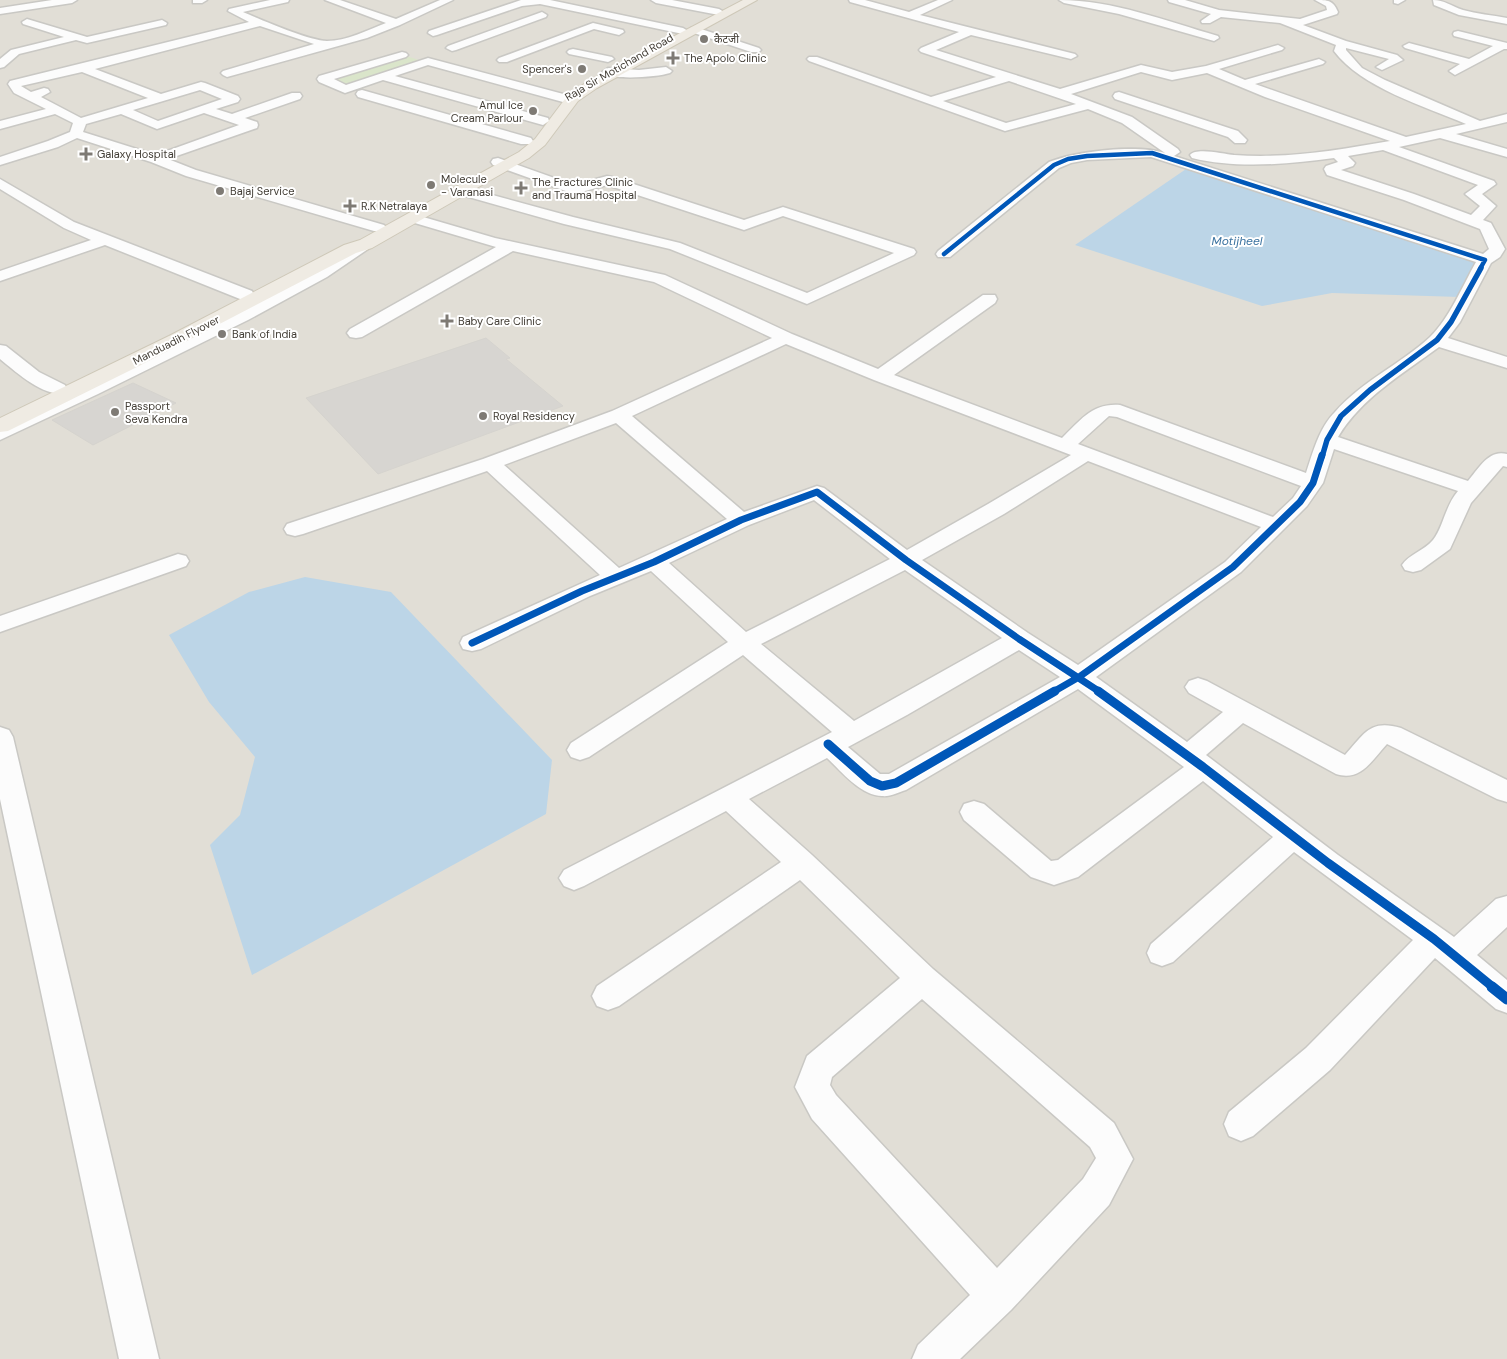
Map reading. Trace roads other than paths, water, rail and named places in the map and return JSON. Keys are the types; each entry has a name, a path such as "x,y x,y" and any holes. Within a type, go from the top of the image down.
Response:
{"main road":[{"name":"Raja Sir Motichand Road","path":"351,248 379,228 503,164 564,98 611,68 656,41 689,30 718,6 741,0"},
{"path":"351,248 413,218 463,190 540,142 573,98 611,68 751,0"},
{"name":"Manduadih Flyover","path":"0,426 84,387 258,299 351,248"}],"street":[{"path":"0,3 18,0"},
{"path":"0,10 72,0"},
{"path":"284,0 233,11 260,23 327,44"},
{"path":"330,0 396,24"},
{"path":"227,73 396,24 448,0"},
{"path":"656,0 699,9 718,6"},
{"path":"858,0 970,32 1072,56"},
{"path":"909,16 947,0"},
{"path":"1064,0 1177,26 1214,38"},
{"path":"1173,0 1217,12 1285,22 1300,22 1333,12 1330,4 1320,0"},
{"path":"1438,0 1438,3 1441,5 1452,9 1507,21"},
{"path":"433,32 521,3 540,1 689,30 755,50"},
{"path":"1177,26 1206,21 1217,16 1217,12"},
{"path":"452,48 542,15"},
{"path":"27,22 75,37 93,39 162,23"},
{"path":"1285,22 1342,43 1393,57 1397,60 1382,67"},
{"path":"14,84 260,23"},
{"path":"504,60 593,26 632,35"},
{"path":"500,30 517,34"},
{"path":"970,32 925,50 1060,93 1127,120 1173,152"},
{"path":"1458,34 1505,46"},
{"path":"0,65 15,52 75,37"},
{"path":"534,38 551,42"},
{"path":"1342,43 1340,51 1358,70 1391,88 1479,125"},
{"path":"594,44 568,54 611,68 639,74 666,71"},
{"path":"1408,46 1470,63"},
{"path":"1449,75 1505,46"},
{"path":"1060,93 1141,68 1172,76 1208,69 1278,48"},
{"path":"428,61 345,89 323,79 406,54 564,98"},
{"path":"1242,58 1284,71"},
{"path":"813,60 933,100 1005,127 1088,104"},
{"path":"1244,84 1319,62"},
{"path":"83,68 160,98"},
{"path":"1208,69 1244,84 1406,142"},
{"path":"0,73 14,84 18,90 57,110 78,128 109,145 156,159 192,173 379,228"},
{"path":"499,80 517,73"},
{"path":"383,76 543,121"},
{"path":"86,82 105,77"},
{"path":"933,100 1008,78"},
{"path":"0,161 53,144 78,128 122,110 201,86 234,99 157,125 122,110"},
{"path":"30,96 58,89"},
{"path":"362,94 526,141"},
{"path":"234,118 296,96"},
{"path":"1119,96 1233,134 1240,140"},
{"path":"422,111 460,98"},
{"path":"0,125 57,110"},
{"path":"156,159 252,125 204,110"},
{"path":"1137,127 1182,116"},
{"path":"944,254 1054,165 1068,159 1087,156 1173,152 1222,160 1337,154 1406,142 1507,118"},
{"path":"146,134 164,128"},
{"path":"1439,134 1507,153"},
{"path":"109,145 128,139"},
{"path":"1384,146 1489,184 1489,186 1472,194 1489,206 1493,212 1474,221"},
{"path":"1152,153 1485,260"},
{"path":"654,562 744,643 839,739 870,781 882,786 896,783 1078,677 1233,566 1300,502 1313,483 1327,440 1341,416 1370,390 1437,340 1451,322 1485,260 1494,254 1497,249 1489,229 1474,221 1331,171 1348,163 1337,154"},
{"path":"463,190 569,221 675,246 807,299 908,252 783,211 744,225 607,180 574,190 503,164"},
{"path":"1427,177 1450,170"},
{"path":"1258,177 1317,192"},
{"path":"1339,187 1356,180"},
{"path":"0,182 69,225 246,295"},
{"path":"413,218 510,246 659,278 786,338 880,376 1275,525"},
{"path":"0,276 105,240"},
{"path":"356,333 510,246"},
{"path":"0,418 334,249 351,248 351,256 252,311 0,434"},
{"path":"880,376 989,299"},
{"path":"295,529 490,463 619,415 786,338"},
{"path":"1437,340 1507,363"},
{"path":"0,350 33,376 58,389"},
{"path":"1064,446 1100,413 1107,410 1120,411 1313,483"},
{"path":"619,415 740,520"},
{"path":"1327,440 1472,489"},
{"path":"580,750 744,643 906,560 996,509 1086,454"},
{"path":"1413,565 1442,544 1461,501 1499,458 1507,461"},
{"path":"490,463 615,577"},
{"path":"472,643 615,577 654,562 740,520 817,492 906,560 1019,639 1078,677 1196,762 1293,836 1445,947 1507,999"},
{"path":"0,624 178,562"},
{"path":"574,878 898,709 1019,639"},
{"path":"1198,686 1346,767 1351,766 1379,735 1384,733 1392,735 1507,792"},
{"path":"974,812 1041,869 1049,874 1056,874 1068,868 1196,762 1241,710"},
{"path":"0,737 139,1359"},
{"path":"730,798 922,979 1102,1135 1115,1159 1096,1192 997,1296 932,1359"},
{"path":"1162,953 1293,836"},
{"path":"608,996 802,864"},
{"path":"1241,1124 1445,947 1507,908"},
{"path":"922,979 819,1067 812,1087 824,1107 997,1296"}],"water":[{"name":"Motijheel","path":"1189,167 1481,263 1460,297 1332,293 1262,306 1075,245"},
{"path":"305,577 391,592 552,760 546,814 252,975 210,845 240,815 255,757 209,702 169,635 249,592"}],"place":[{"name":"कैटजी","path":"704,39"},
{"name":"The Apolo Clinic","path":"673,58"},
{"name":"Spencer's","path":"582,69"},
{"name":"Amul Ice Cream Parlour","path":"533,111"},
{"name":"Galaxy Hospital","path":"86,154"},
{"name":"Molecule - Varanasi","path":"431,185"},
{"name":"The Fractures Clinic and Trauma Hospital","path":"521,188"},
{"name":"Bajaj Service","path":"220,191"},
{"name":"R.K Netralaya","path":"350,206"},
{"name":"Baby Care Clinic","path":"447,321"},
{"name":"Bank of India","path":"222,334"},
{"name":"Passport Seva Kendra","path":"115,412"},
{"name":"Royal Residency","path":"483,416"}]}
